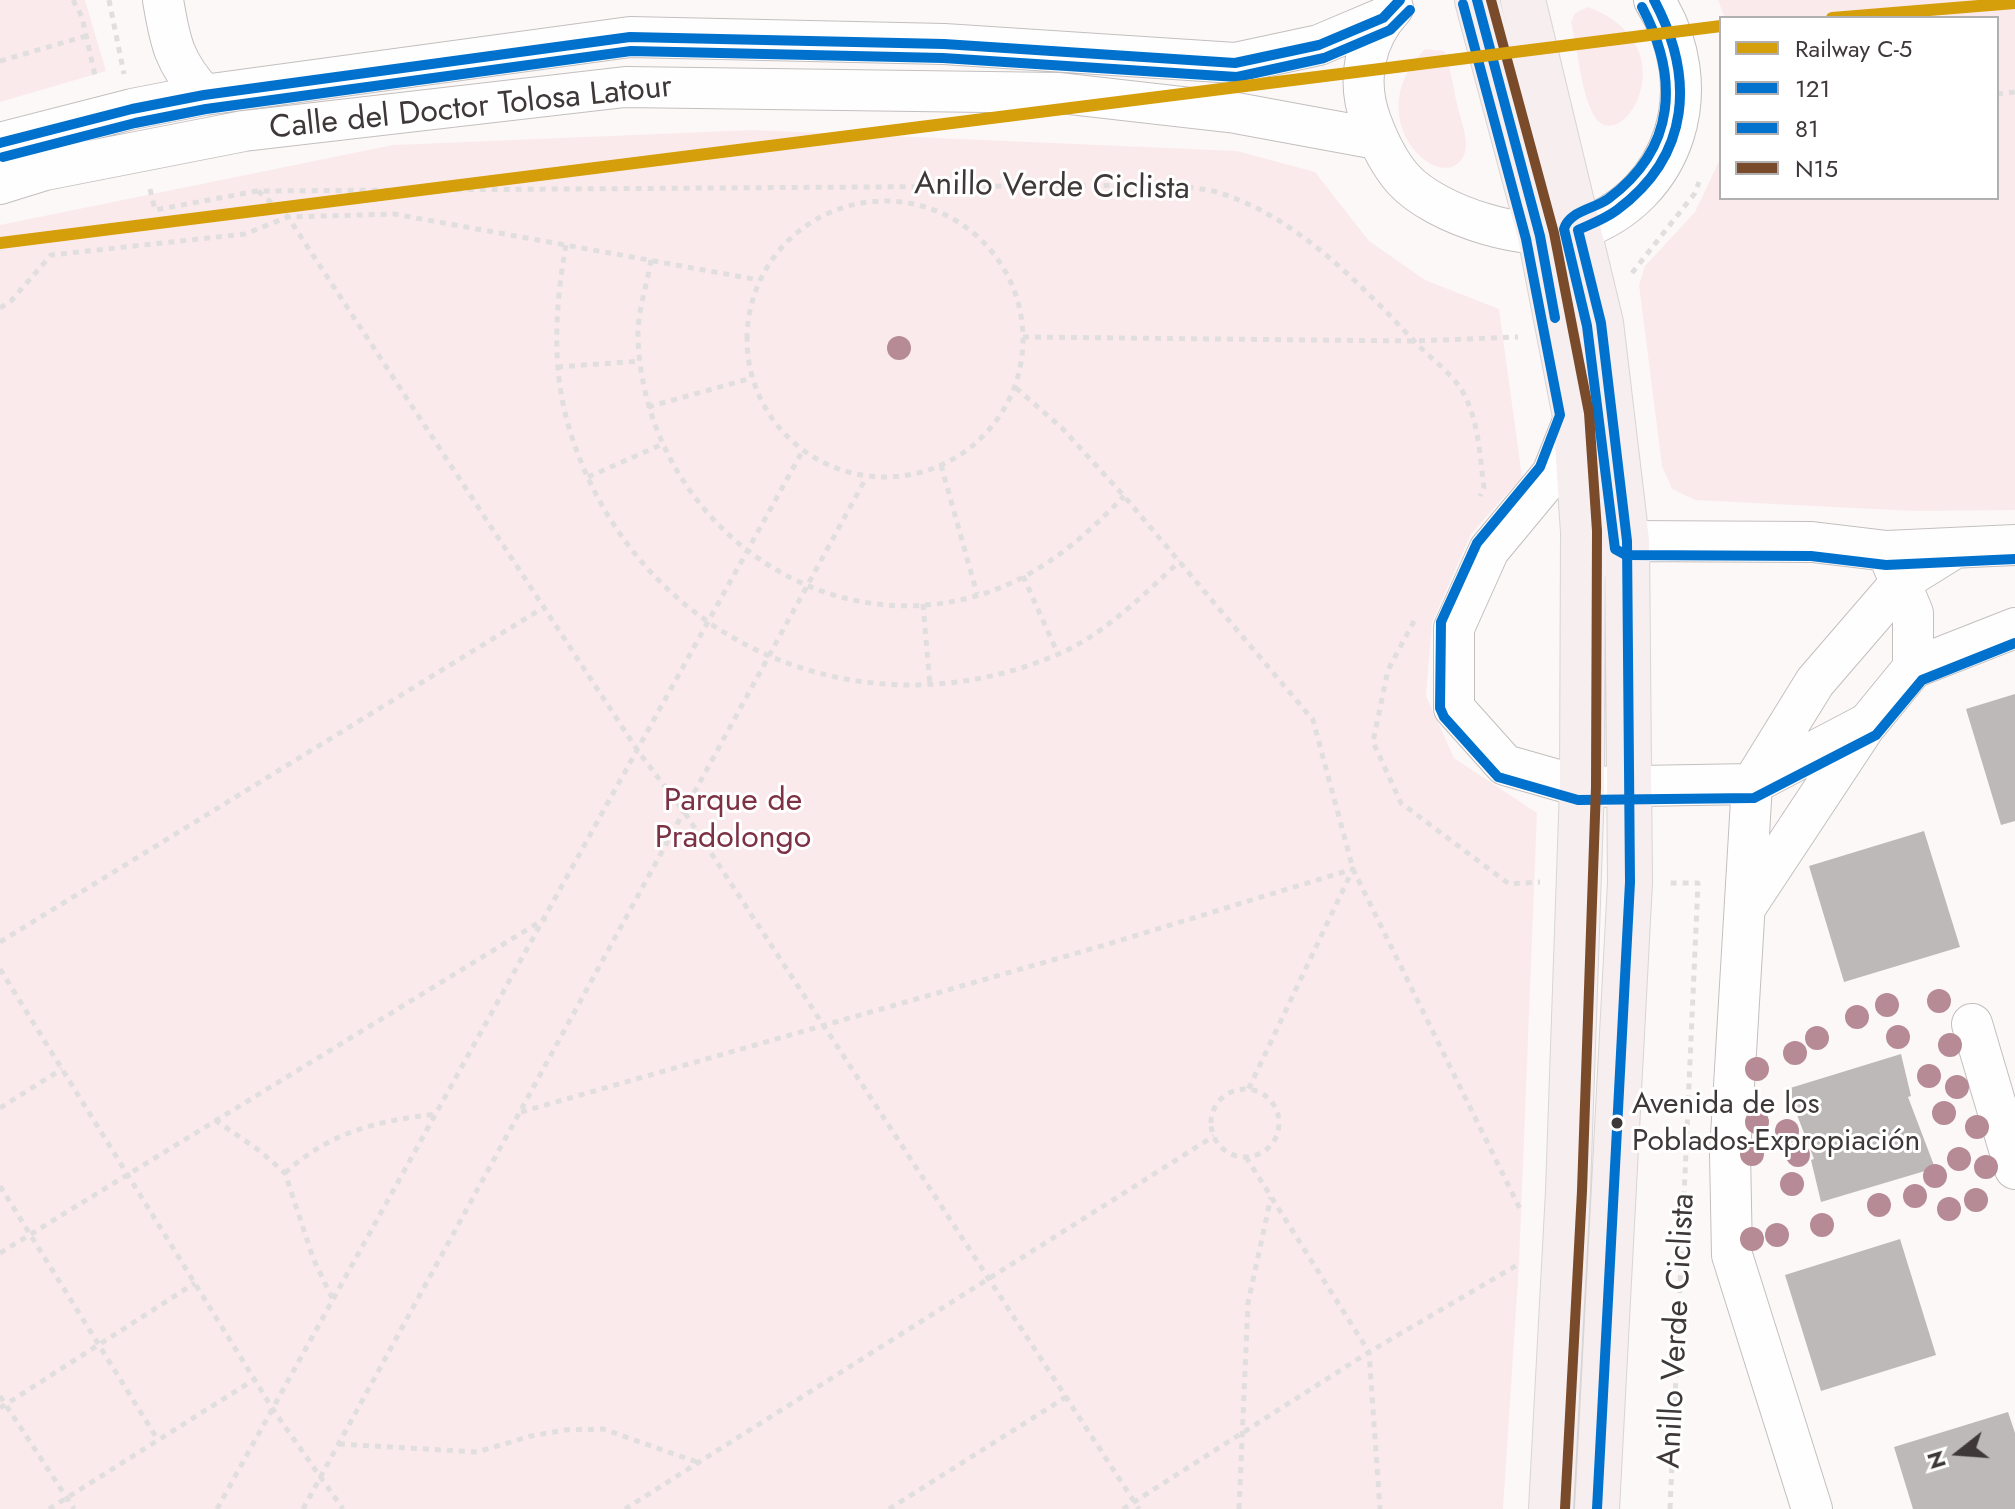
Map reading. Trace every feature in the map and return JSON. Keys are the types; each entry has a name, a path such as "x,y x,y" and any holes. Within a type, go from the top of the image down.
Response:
{"main road":[{"path":"1477,0 1559,233 1601,323 1627,541 1630,882 1597,1509"},
{"path":"1523,0 1559,233 1558,331 1575,416 1583,568 1582,787 1568,1191 1551,1509"}],"street":[{"path":"163,0 171,46 183,73 204,95"},
{"path":"1392,9 1361,76 1365,105 1377,139 1404,180 1441,205 1481,223 1559,233 1617,210 1649,179 1671,149 1681,117 1680,66 1667,20 1654,0"},
{"name":"Calle del Doctor Tolosa Latour","path":"0,143 204,95 630,37 944,44 1235,63 1319,45 1392,9"},
{"name":"Calle del Doctor Tolosa Latour","path":"0,184 45,170 244,131 625,87 1060,93 1236,113 1377,139"},
{"path":"1575,416 1552,474 1489,550 1454,628 1454,708 1505,765 1582,787 1752,784 1868,723"},
{"path":"1583,568 1627,541 1812,542 1894,566 1955,548 2015,545"},
{"path":"1894,566 1913,613 1913,668"},
{"path":"1812,1509 1732,1255 1730,1153 1752,784 1815,682 1894,566"},
{"path":"1747,905 1868,723 1913,668 2015,628"},
{"path":"1972,1024 2015,1169"}],"path":[{"path":"73,0 118,113"},
{"path":"109,0 118,113"},
{"path":"0,61 86,36"},
{"name":"Anillo Verde Ciclista","path":"140,152 155,210 257,191 1170,185 1213,191 1255,208 1317,248 1384,308 1465,394 1474,417 1484,488 1477,502"},
{"path":"1630,283 1634,268 1695,193 1702,171"},
{"path":"257,191 288,217 546,606 638,751 685,813 1139,1509"},
{"path":"862,201 907,201 949,215 985,243 1010,279 1023,322 1023,337 1016,388 993,428 957,459 913,476 866,478 833,469 802,452 770,417 752,378 746,326 759,280 784,242 820,216 862,201"},
{"path":"0,308 11,301 51,255 245,234 288,217 394,214 759,280"},
{"path":"566,245 557,294 557,367 569,429 588,477 631,550 678,600 734,640 796,668 862,684 930,686 998,676 1058,654 1120,617 1180,560"},
{"path":"651,260 638,336 648,407 671,466 712,521 764,564 808,585 871,602 923,604 977,594 1037,571 1084,537 1124,496"},
{"path":"1023,337 1414,341 1518,337 1558,331"},
{"path":"557,367 641,361"},
{"path":"648,407 752,378"},
{"path":"1016,388 1062,428 1124,496 1313,720 1353,869 1521,1211"},
{"path":"588,477 663,444"},
{"path":"217,1509 334,1303 802,452"},
{"path":"941,465 977,594"},
{"path":"303,1509 866,478"},
{"path":"1023,576 1058,654"},
{"path":"923,604 930,686"},
{"path":"0,942 546,606"},
{"path":"1418,614 1388,670 1373,742 1401,803 1509,884 1578,881"},
{"path":"521,1113 1353,869"},
{"path":"1248,1090 1353,869"},
{"name":"Anillo Verde Ciclista","path":"1630,882 1698,883 1670,1509"},
{"path":"0,1253 546,917"},
{"path":"0,969 274,1411 322,1475 343,1509"},
{"path":"0,1108 62,1069"},
{"path":"1237,1090 1259,1092 1275,1108 1278,1130 1267,1149 1246,1157 1227,1152 1214,1136 1212,1113 1218,1103 1237,1090"},
{"path":"285,1173 309,1151 350,1130 400,1118 438,1114"},
{"path":"215,1120 260,1151 285,1173 313,1258 334,1303"},
{"path":"625,1509 1214,1136"},
{"path":"1246,1157 1369,1352 1380,1509"},
{"path":"0,1186 158,1440"},
{"path":"1239,1509 1248,1303 1271,1196"},
{"path":"1123,1509 1369,1352 1519,1264"},
{"path":"3,1406 195,1283"},
{"path":"49,1509 255,1379"},
{"path":"0,1396 3,1406 74,1509"},
{"path":"889,1509 1066,1397"},
{"path":"339,1444 477,1452 531,1436 565,1430 603,1429 698,1463"}],"green space":[{"path":"0,0 85,0 106,71 0,102"},
{"path":"1718,0 2015,0 2015,510 1914,511 1695,500 1672,489 1662,466 1639,285 1645,266 1695,212 1719,161 1719,200 1999,200 1999,16 1724,16"},
{"path":"1588,7 1620,25 1637,48 1643,72 1640,95 1630,113 1617,124 1603,125 1592,112 1585,91 1571,22 1575,13"},
{"path":"1425,49 1444,51 1466,141 1465,152 1456,165 1442,168 1426,161 1412,147 1402,127 1399,103 1405,76"},
{"name":"Parque de Pradolongo","path":"753,130 1237,151 1315,172 1369,241 1425,280 1499,309 1522,477 1471,534 1432,623 1426,696 1454,758 1537,813 1519,1264 1503,1509 0,1509 0,225 393,145"}],"building":[{"path":"2015,694 2015,821 2001,825 1966,709"},
{"path":"1924,831 1960,947 1844,982 1809,866"},
{"path":"1901,1054 1911,1096 1908,1097 1935,1168 1821,1202 1811,1160 1814,1159 1787,1089"},
{"path":"1900,1239 1936,1355 1821,1391 1785,1275"},
{"path":"2008,1412 2015,1433 2015,1509 1913,1509 1894,1447"}],"rail line":[{"name":"C-5","path":"1856,16 2015,3"},
{"name":"C-5","path":"0,243 1719,26"}],"transit line":[{"name":"121","path":"0,143 132,109 204,95 630,37 944,44 1235,63 1319,45 1383,18 1400,0"},
{"name":"121","path":"1477,0 1540,236 1555,318"},
{"name":"N15","path":"1491,0 1554,233 1589,413 1597,531 1596,787 1582,1191 1565,1509"},
{"name":"121","path":"1597,1509 1630,882 1627,541 1601,323 1578,230 1612,213 1642,188 1660,165 1672,140 1679,113 1680,86 1676,58 1654,0"},
{"name":"81","path":"1463,4 1526,239 1560,415 1540,467 1477,543 1441,622 1440,708 1444,717 1498,777 1578,800 1754,798 1876,735 1922,680 2015,643"},
{"name":"81","path":"1642,7 1654,33 1666,85 1665,110 1659,134 1648,157 1631,179 1608,199 1571,218 1564,229 1587,326 1615,549 1626,555 1811,556 1886,565 2015,559"},
{"name":"81","path":"3,157 135,123 206,109 631,51 943,58 1237,77 1324,58 1390,30 1410,10"}],"place":[{"name":"Avenida de los Poblados-Expropiación","path":"1617,1123"}]}
